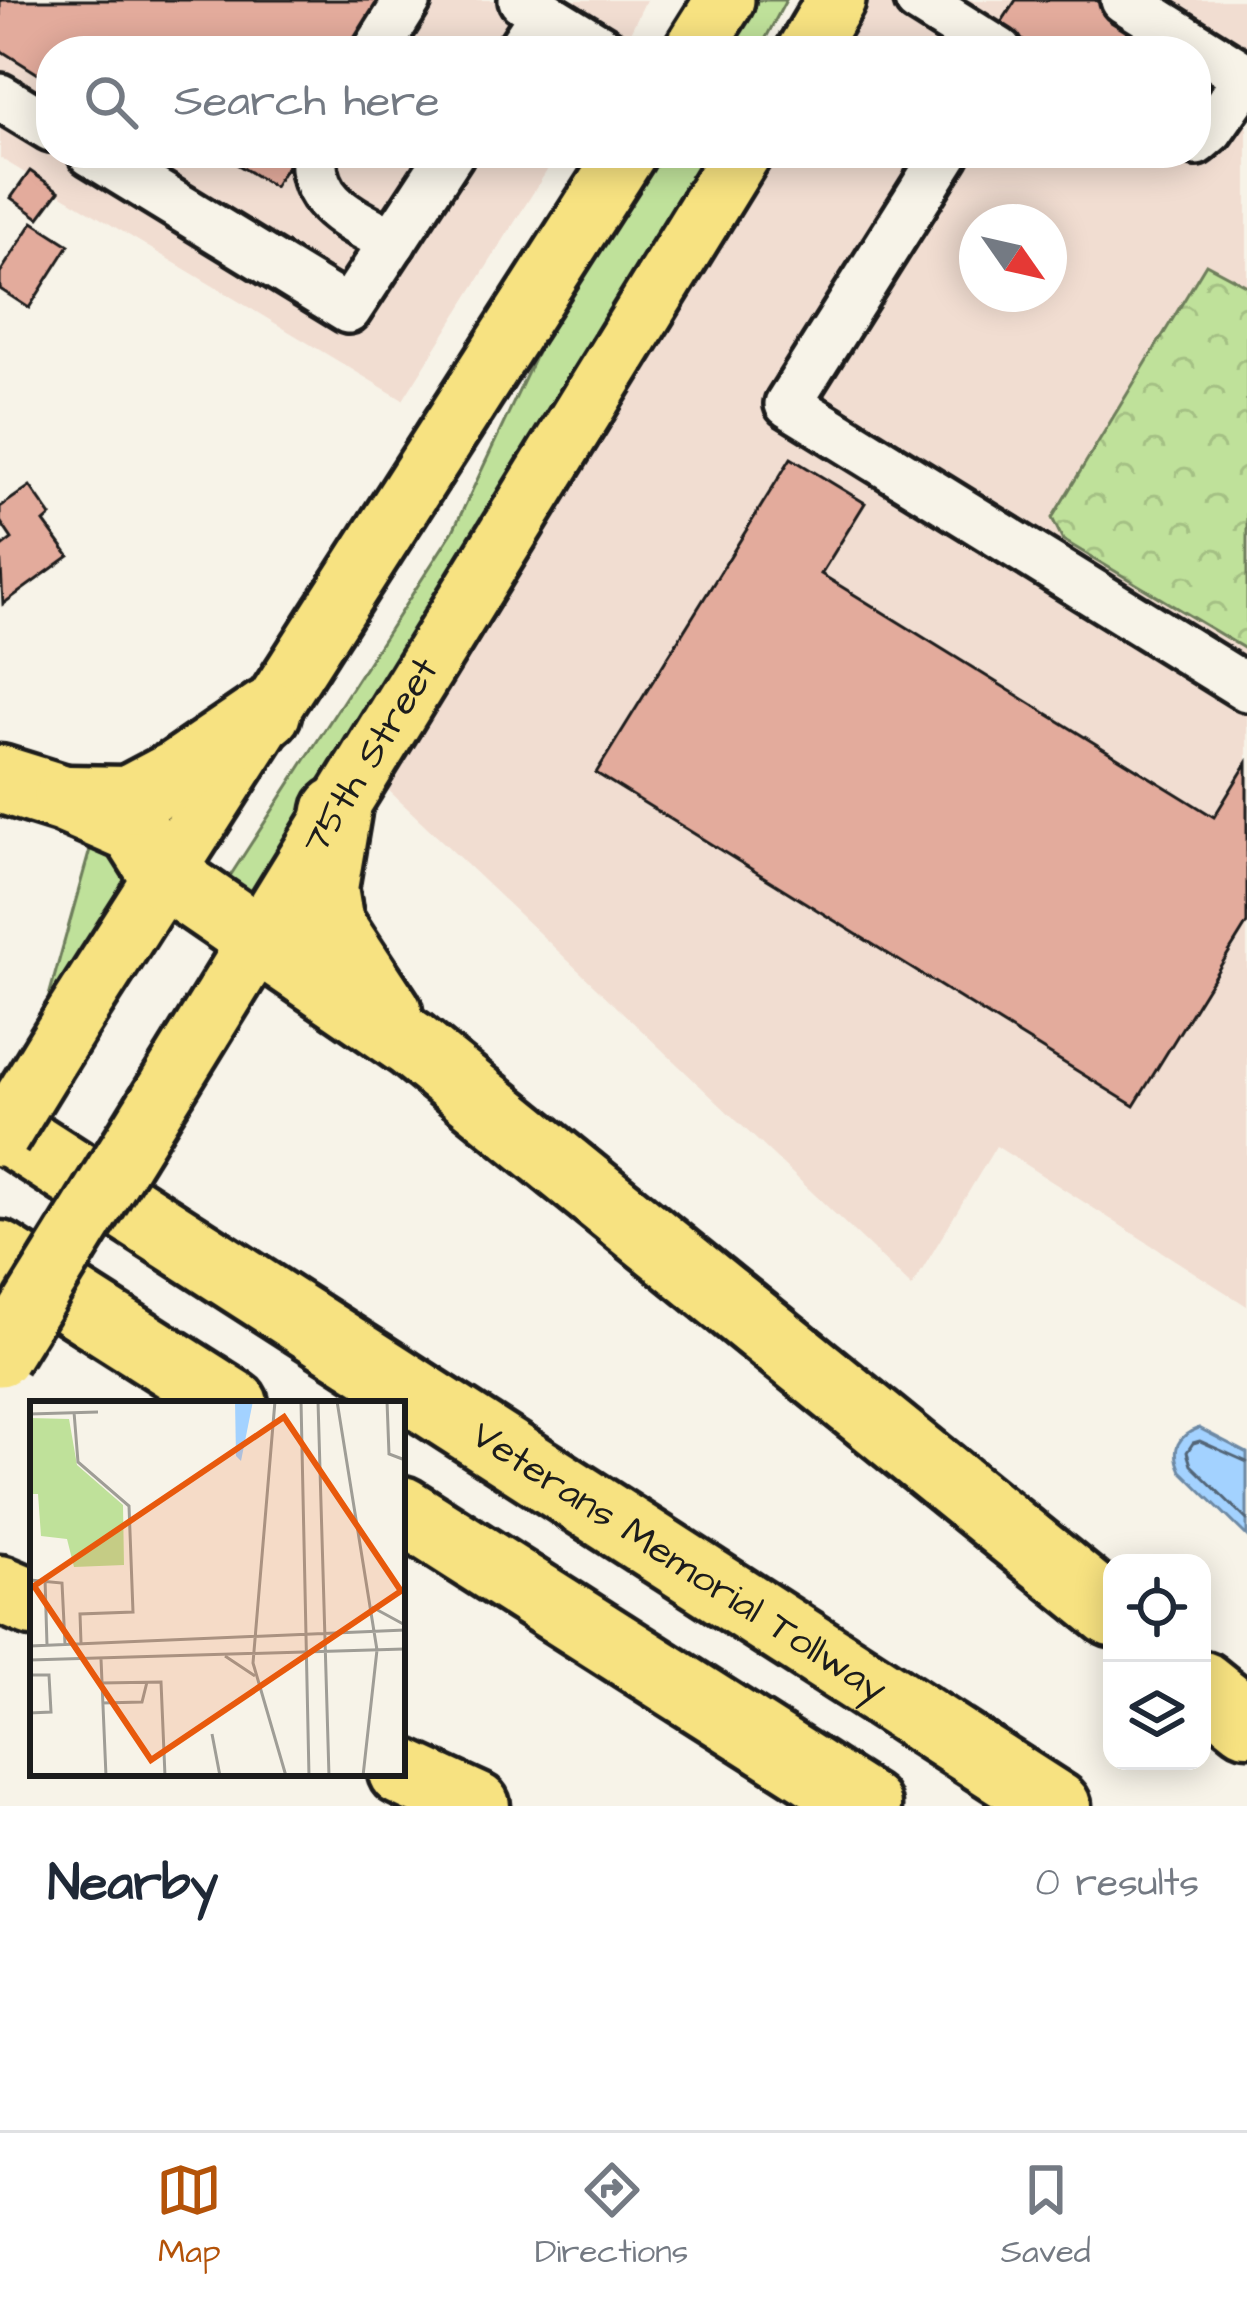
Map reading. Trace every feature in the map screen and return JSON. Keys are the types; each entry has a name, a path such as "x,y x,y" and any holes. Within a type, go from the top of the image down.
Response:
{"highway":[{"path":"64,799 128,800 179,773 267,713"},
{"path":"0,779 64,799 135,830 163,874 411,1044 1103,1606"},
{"path":"338,811 324,888 330,924 411,1044"},
{"name":"Veterans Memorial Tollway","path":"0,1126 1057,1806"},
{"path":"0,1255 229,1401"},
{"path":"405,1512 867,1806"},
{"path":"1211,1692 1247,1721"},
{"path":"405,1773 476,1806"}],"main road":[{"path":"702,36 725,0"},
{"path":"0,1137 163,874 617,168"},
{"name":"75th Street","path":"0,1357 733,168"}],"lane":[{"path":"385,36 408,0"},
{"path":"919,0 975,36"},
{"path":"1124,0 1182,36"},
{"path":"523,36 533,6 581,36"},
{"path":"1211,54 1247,77 1211,129"},
{"path":"0,97 36,119"},
{"path":"116,168 348,310 441,168"},
{"path":"312,168 328,202 393,242"},
{"path":"937,168 788,404 1247,688"}],"shaded area":[{"path":"0,0 646,0 628,36 36,36 36,168 549,168 403,400 0,158"},
{"path":"867,0 1247,0 1247,286 1206,265 1167,332 1063,540 1247,650 1247,1306 996,1146 912,1287 384,786 764,168 1211,168 1211,36 845,36"}],"green space":[{"path":"757,0 786,0 767,36 734,36"},
{"path":"648,168 697,168 250,899 223,887 453,531 559,306"},
{"path":"1206,264 1247,286 1247,650 1063,540 1052,518"},
{"path":"96,828 128,874 46,1007"}],"water":[{"path":"1199,1428 1247,1453 1247,1536 1181,1471 1178,1444"}],"building":[{"path":"0,0 390,0 367,36 36,36 36,73 0,50"},
{"path":"1016,0 1095,0 1152,36 1015,36 999,26"},
{"path":"243,168 286,168 274,187"},
{"path":"30,171 59,191 39,218 11,198"},
{"path":"33,222 69,245 29,308 0,289 0,273"},
{"path":"791,458 865,503 821,574 1214,817 1247,763 1247,923 1134,1106 596,773"},
{"path":"30,486 51,516 44,522 69,556 3,604 0,548 12,539 0,521 0,507"}]}
